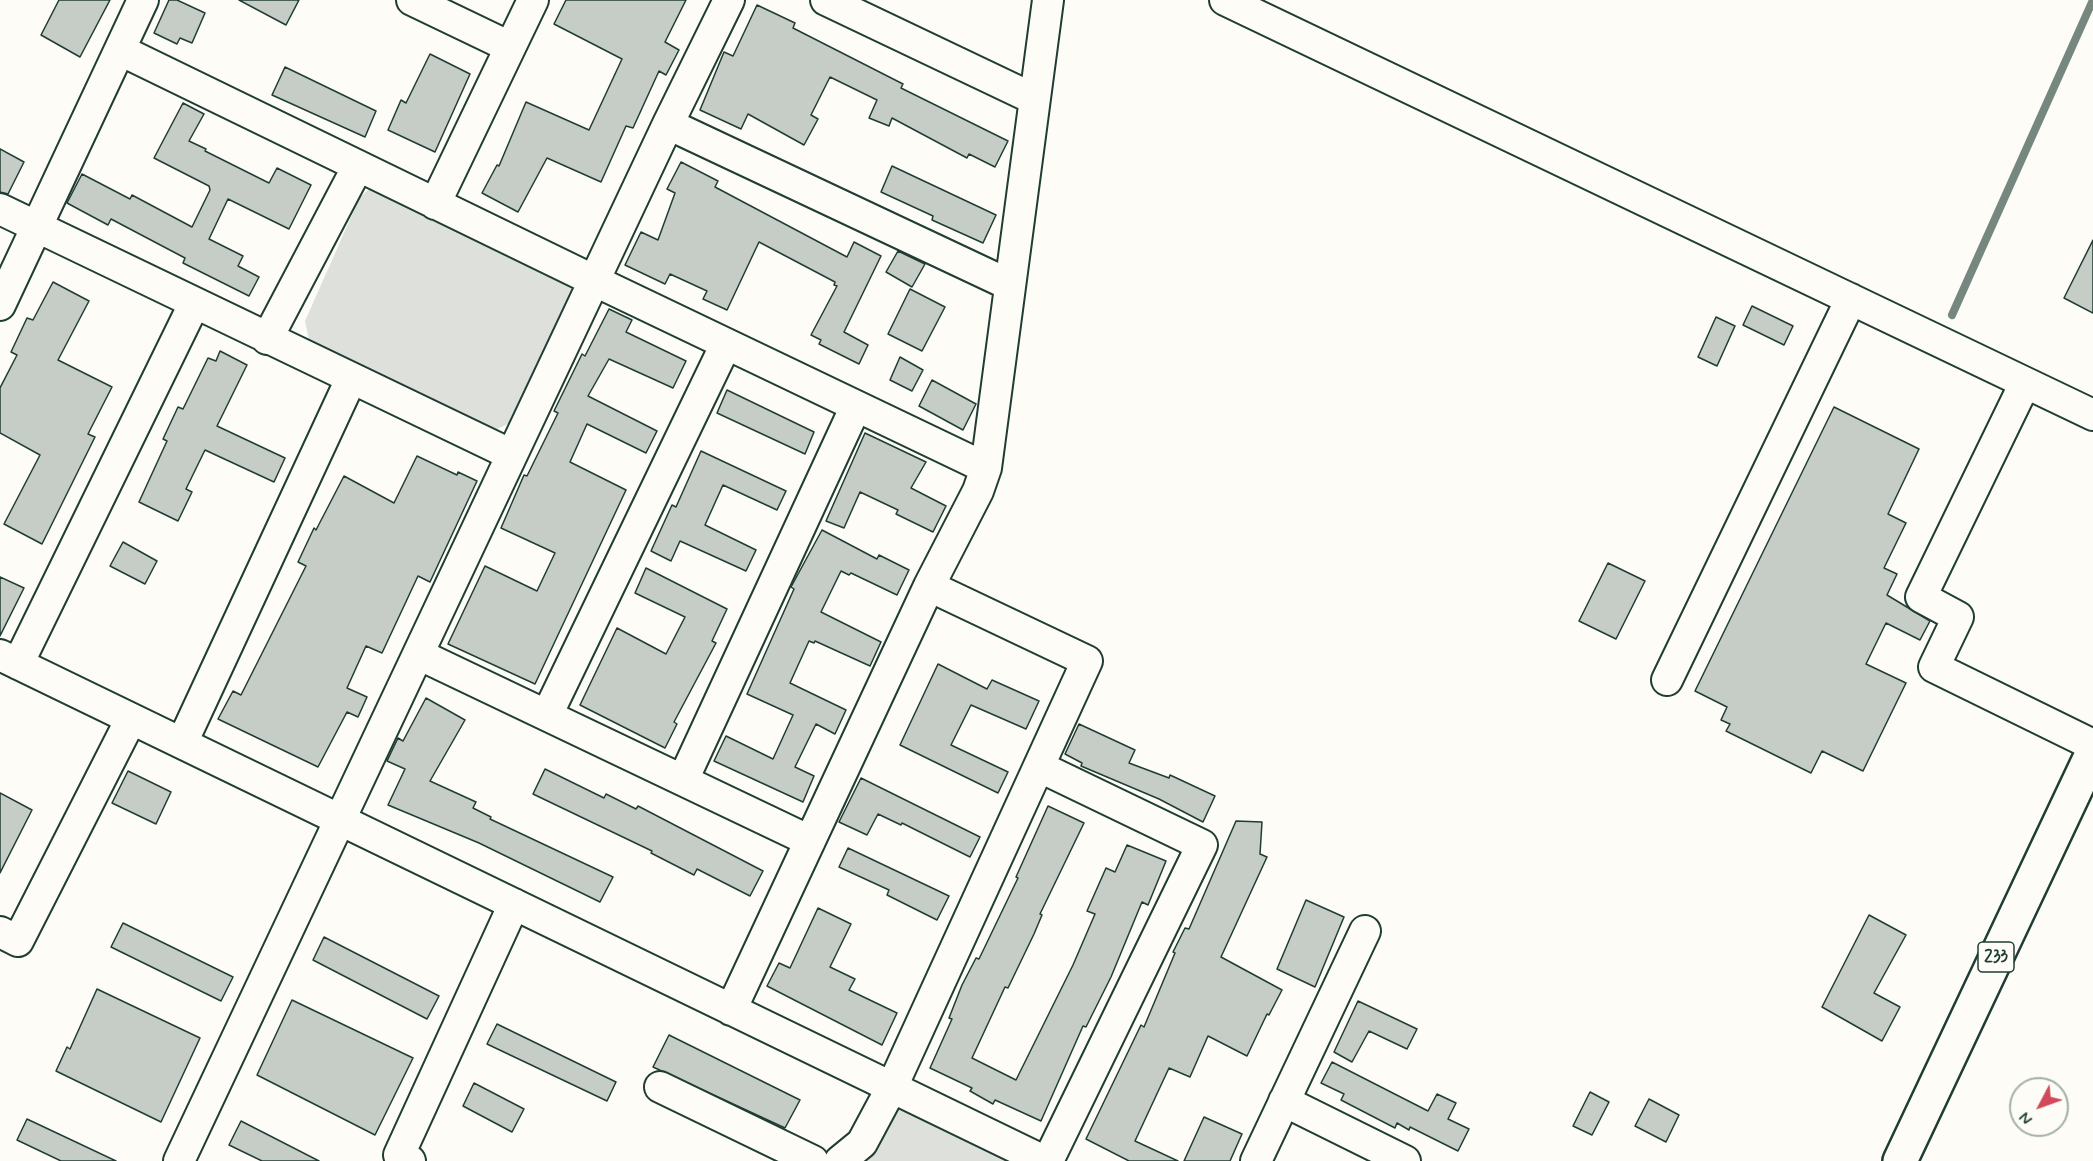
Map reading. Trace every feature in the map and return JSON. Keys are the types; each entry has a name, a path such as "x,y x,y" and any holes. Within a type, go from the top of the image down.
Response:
{"highway":[{"name":"233","path":"1900,1161 2093,752"}],"street":[{"path":"0,305 143,0"},
{"path":"412,0 510,47"},
{"path":"435,204 533,0"},
{"path":"179,1161 668,124 729,0"},
{"path":"826,0 1034,99"},
{"path":"731,1010 929,586 978,491 986,468 1048,0"},
{"path":"1225,0 2093,415"},
{"path":"120,50 986,468"},
{"path":"668,124 1010,285"},
{"path":"267,339 358,166"},
{"path":"0,209 512,455"},
{"path":"1667,680 1851,299"},
{"path":"194,304 9,660 1044,1161"},
{"path":"547,715 726,344"},
{"path":"182,743 351,379"},
{"path":"2025,382 1920,597 1958,617 1934,667 2093,745"},
{"path":"683,780 856,406"},
{"path":"840,1161 862,1143 892,1088 1087,661 929,586"},
{"path":"418,654 810,841"},
{"path":"0,932 18,941 131,719"},
{"path":"1040,767 1202,845 1048,1161"},
{"path":"410,1161 399,1155 514,904"},
{"path":"1256,1161 1365,931"},
{"path":"660,1087 813,1161"},
{"path":"1284,1101 1405,1161"}],"shaded area":[{"path":"372,187 566,281 575,293 512,422 493,431 309,340 305,321 360,197"},
{"path":"901,1104 1010,1161 865,1161"}],"building":[{"path":"59,0 110,0 80,57 41,35"},
{"path":"169,0 177,0 205,13 192,43 180,38 177,44 154,33"},
{"path":"239,0 299,0 286,25"},
{"path":"566,0 686,0 665,42 679,50 666,75 659,71 633,128 626,126 601,182 547,158 518,212 482,193 497,165 499,166 526,102 589,130 622,59 554,24"},
{"path":"757,5 795,23 793,28 903,84 901,88 1008,141 995,167 969,154 967,158 892,118 889,126 869,118 877,100 830,77 811,115 818,119 804,145 748,114 741,129 700,110 724,52 733,56"},
{"path":"430,54 470,74 435,152 388,130 401,100 406,103"},
{"path":"285,67 376,111 365,137 272,95"},
{"path":"183,103 204,114 189,141 269,183 277,168 311,185 289,229 228,199 209,239 243,256 238,266 259,277 249,296 183,263 185,258 111,219 108,225 67,203 82,174 130,199 132,195 192,227 210,190 209,186 154,158"},
{"path":"0,149 24,162 8,194 0,192"},
{"path":"681,162 718,181 715,187 847,257 854,242 881,256 844,332 868,345 859,364 819,344 821,340 811,335 837,286 834,285 835,282 759,242 727,310 703,299 707,291 670,274 665,284 625,265 641,232 658,240 675,193 667,189"},
{"path":"892,166 996,215 983,243 932,220 933,216 881,192"},
{"path":"2093,240 2093,313 2064,298"},
{"path":"898,251 925,264 912,287 886,272"},
{"path":"53,282 89,301 58,360 112,387 88,434 95,437 42,544 4,524 40,455 0,433 0,388 17,355 11,352 27,318 33,320"},
{"path":"910,289 945,307 922,351 888,334"},
{"path":"1752,306 1793,326 1784,345 1743,325"},
{"path":"609,309 632,320 626,332 686,361 673,388 609,359 588,396 657,431 646,453 587,424 570,462 626,490 535,684 448,644 485,566 537,591 555,553 501,528 524,475 527,476 558,413 554,411 582,354 585,356"},
{"path":"1716,317 1735,326 1717,366 1698,357"},
{"path":"220,351 247,365 217,426 285,458 274,482 205,450 186,489 192,492 178,521 139,502 167,441 163,439 178,407 183,409 208,358 216,361"},
{"path":"900,357 923,370 912,391 890,380"},
{"path":"932,380 976,404 963,430 919,406"},
{"path":"727,390 814,432 805,454 717,413"},
{"path":"1834,407 1919,449 1888,514 1906,523 1884,568 1897,574 1887,595 1930,621 1920,640 1886,623 1866,664 1906,683 1863,771 1822,751 1811,773 1726,731 1730,724 1721,720 1727,707 1695,691"},
{"path":"865,433 926,462 911,488 946,506 933,532 896,514 898,510 860,492 844,528 826,521"},
{"path":"701,451 786,491 777,510 723,485 705,525 756,550 746,571 680,541 671,561 651,551 672,505 676,507"},
{"path":"417,456 457,475 458,472 477,481 430,582 418,576 382,653 366,646 347,688 367,697 358,717 347,712 318,767 218,719 233,691 241,695 306,566 298,562 314,528 316,530 344,476 394,503"},
{"path":"822,530 877,559 879,555 909,570 897,595 851,573 849,575 841,571 821,612 881,642 870,666 815,641 814,643 809,641 790,683 846,710 835,734 816,724 795,767 814,776 803,802 714,761 726,736 773,759 793,715 747,694 794,589 791,587"},
{"path":"123,542 157,561 145,584 110,566"},
{"path":"1608,563 1645,581 1616,639 1579,621"},
{"path":"646,568 727,609 712,641 716,643 674,722 677,724 665,748 580,705 617,628 666,654 685,617 635,593"},
{"path":"0,577 24,588 0,636"},
{"path":"938,664 987,689 992,680 1039,701 1026,729 971,705 951,745 1008,772 998,793 900,745"},
{"path":"426,698 465,720 430,781 476,802 473,808 491,817 490,819 613,877 600,902 479,843 388,805 405,769 387,761 398,738 403,741"},
{"path":"1079,724 1135,750 1129,763 1169,778 1170,775 1215,796 1203,822 1159,799 1081,766 1082,763 1065,754"},
{"path":"545,769 604,798 606,794 636,809 638,806 763,871 750,896 697,869 694,875 651,853 652,851 533,794"},
{"path":"128,771 171,792 156,824 112,803"},
{"path":"861,778 980,837 970,857 902,823 901,825 878,814 867,835 839,822"},
{"path":"0,793 32,810 0,873"},
{"path":"1048,806 1084,823 1040,914 1042,915 1034,934 1008,988 1005,987 972,1058 1016,1080 1073,965 1095,914 1087,911 1106,868 1115,872 1127,845 1166,861 1148,905 1142,902 1111,977 1086,1027 1083,1026 1041,1121 995,1100 993,1104 970,1091 972,1088 930,1068 952,1019 949,1018 962,985 976,958 979,959 1018,878 1016,877"},
{"path":"1236,821 1262,822 1260,854 1267,857 1221,957 1282,990 1269,1015 1267,1014 1247,1056 1208,1036 1190,1077 1169,1068 1135,1141 1178,1161 1129,1161 1086,1139 1141,1025 1144,1027 1175,953 1173,952 1185,928 1189,929"},
{"path":"848,848 949,896 937,920 887,895 889,890 839,867"},
{"path":"1306,900 1344,917 1315,987 1277,969"},
{"path":"818,908 851,924 830,967 855,979 849,990 897,1013 882,1045 767,986 779,963 790,968"},
{"path":"1869,915 1906,935 1874,993 1900,1007 1882,1041 1822,1007"},
{"path":"123,923 233,977 221,1001 111,947"},
{"path":"324,937 439,996 427,1019 313,960"},
{"path":"97,989 200,1038 161,1122 56,1071 67,1047 70,1049"},
{"path":"292,1000 413,1058 375,1135 257,1075"},
{"path":"1358,1001 1417,1029 1407,1049 1369,1031 1352,1062 1334,1052"},
{"path":"497,1024 616,1082 607,1101 487,1044"},
{"path":"669,1035 800,1100 785,1128 653,1067"},
{"path":"1332,1062 1428,1111 1437,1094 1456,1103 1448,1119 1469,1129 1458,1151 1410,1127 1409,1130 1397,1123 1395,1128 1341,1100 1344,1094 1321,1083"},
{"path":"474,1083 524,1109 512,1132 463,1106"},
{"path":"1590,1092 1609,1102 1592,1135 1573,1126"},
{"path":"1649,1099 1679,1115 1666,1142 1635,1126"},
{"path":"1204,1117 1242,1134 1230,1161 1184,1161"},
{"path":"27,1119 116,1161 61,1161 17,1140"},
{"path":"241,1121 319,1161 262,1161 229,1145"}],"waterway":[{"path":"1952,315 2093,0"}]}
